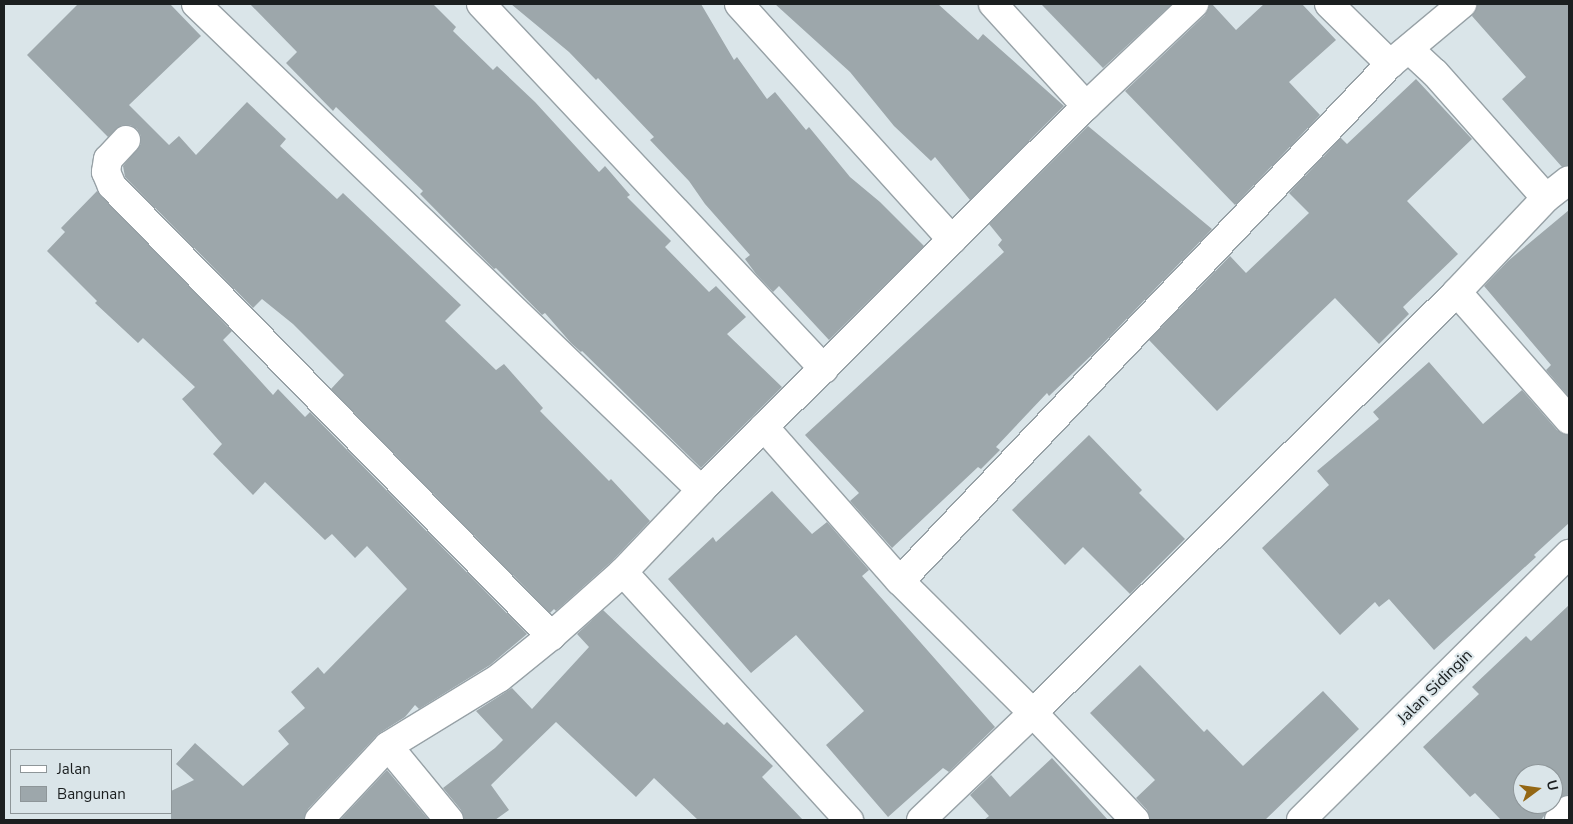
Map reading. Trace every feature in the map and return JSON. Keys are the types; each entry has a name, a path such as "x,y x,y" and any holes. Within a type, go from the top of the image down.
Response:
{"street":[{"path":"196,4 701,490"},
{"path":"480,4 824,369"},
{"path":"739,4 952,240"},
{"path":"993,4 1086,106"},
{"path":"318,820 388,746 499,678 551,636 623,572 701,490 1086,106 1194,4"},
{"path":"1329,4 1400,56 1435,73 1546,198"},
{"path":"900,581 1400,56 1462,4"},
{"path":"126,140 108,159 106,172 112,186 551,636"},
{"path":"921,820 1033,713 1457,292 1546,198 1569,180"},
{"path":"1457,292 1569,420"},
{"path":"764,427 900,581 1033,713 1135,820"},
{"name":"Jalan Sidingin","path":"1301,820 1569,554"},
{"path":"623,572 849,820"},
{"path":"388,746 448,820"},
{"path":"1559,820 1569,810"}],"building":[{"path":"78,4 170,4 201,36 129,105 169,145 179,136 196,155 247,102 286,139 280,146 337,199 343,193 461,305 445,321 496,370 504,364 543,408 540,411 609,481 611,479 650,521 612,561 556,611 554,609 550,613 331,389 344,375 293,324 262,299 253,308 125,177 123,166 141,144 141,136 137,129 130,125 122,125 108,137 27,55"},
{"path":"250,4 433,4 456,27 453,31 493,70 497,66 535,102 599,172 605,166 630,195 627,197 671,241 665,247 709,292 716,286 746,317 727,334 782,387 701,468 582,351 571,343 545,313 542,315 496,268 494,269 420,194 423,191 336,107 333,111 286,63 297,52"},
{"path":"511,4 701,4 734,60 737,57 767,99 775,92 806,130 809,127 850,177 880,202 924,246 829,340 779,286 773,292 756,274 745,259 750,255 705,204 689,181 650,140 654,137 598,78 596,80 569,52"},
{"path":"775,4 938,4 978,40 983,34 1064,106 970,200 935,157 931,161 894,126 850,72"},
{"path":"1041,4 1172,4 1103,68"},
{"path":"1209,4 1212,4 1236,30 1264,4 1302,4 1336,40 1289,82 1320,115 1235,205 1125,91 1205,15"},
{"path":"1477,4 1569,4 1569,165 1562,167 1502,99 1526,77 1472,16"},
{"path":"1416,79 1472,139 1407,201 1458,254 1403,307 1409,314 1379,344 1335,298 1217,411 1149,340 1230,256 1246,273 1309,213 1289,193 1341,138 1347,144"},
{"path":"1088,126 1212,229 1098,349 1049,396 1047,393 996,447 1000,450 981,469 978,467 892,548 850,501 859,493 805,435 1004,252 998,245 1002,240 989,224"},
{"path":"97,191 232,331 223,340 273,395 278,389 305,417 310,412 527,634 490,665 419,709 415,705 405,717 378,734 308,809 304,820 171,820 172,791 194,780 176,764 195,743 243,786 289,744 278,731 305,708 291,692 318,667 324,674 407,589 367,546 355,558 332,534 325,540 265,482 253,495 213,454 222,444 182,399 195,387 143,338 138,343 95,303 97,301 47,251 65,232 61,228"},
{"path":"1569,210 1569,397 1546,370 1551,365 1484,286 1508,261"},
{"path":"1429,362 1483,424 1522,390 1557,430 1569,435 1569,523 1534,555 1536,557 1434,650 1389,599 1379,607 1375,602 1340,635 1262,548 1329,485 1317,471 1379,419 1373,412"},
{"path":"1089,435 1142,490 1139,493 1185,539 1130,594 1083,547 1065,565 1012,510"},
{"path":"772,491 812,534 827,522 869,570 862,576 995,727 949,772 943,768 888,817 826,745 864,711 796,635 751,673 668,579 713,537 716,542"},
{"path":"1569,605 1569,794 1563,798 1563,764 1513,764 1513,814 1546,814 1541,820 1501,820 1475,793 1470,797 1423,747 1479,694 1472,687 1526,636 1531,641"},
{"path":"603,610 724,725 727,722 773,766 762,777 803,820 698,820 654,778 636,797 556,722 491,785 509,810 495,820 464,820 461,810 443,788 503,740 476,711 512,688 532,709 589,647 577,634"},
{"path":"1140,665 1204,732 1207,729 1243,766 1323,691 1359,729 1265,820 1150,820 1147,810 1136,798 1155,780 1090,713"},
{"path":"1052,758 1108,820 984,820 989,816 970,795 991,775 1010,797"},
{"path":"387,770 429,820 340,820"}]}
